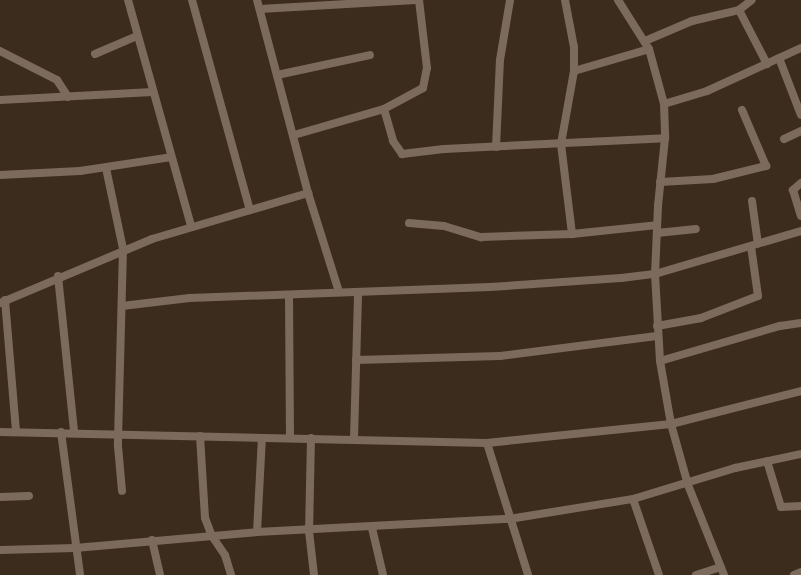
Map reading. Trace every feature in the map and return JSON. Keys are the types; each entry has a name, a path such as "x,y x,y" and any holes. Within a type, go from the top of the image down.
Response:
{"street":[{"path":"128,0 191,226"},
{"path":"192,0 250,210"},
{"path":"257,0 308,193 339,292"},
{"path":"260,9 349,1 418,0 426,81 416,94 384,109 294,135"},
{"path":"496,147 500,60 510,0"},
{"path":"565,0 574,47 574,71 562,144 572,234"},
{"path":"618,0 649,49 664,104 665,138 660,182 655,274 657,336 660,361 671,424 688,485 724,575"},
{"path":"645,41 692,21 739,10 752,0"},
{"path":"739,10 767,64"},
{"path":"94,54 137,36"},
{"path":"664,104 707,91 801,48"},
{"path":"574,71 649,49"},
{"path":"0,51 57,80 68,97"},
{"path":"278,75 370,55"},
{"path":"779,58 801,115"},
{"path":"0,100 153,92"},
{"path":"384,109 393,142 402,154 665,138"},
{"path":"660,182 713,179 766,166 742,110"},
{"path":"784,139 801,131"},
{"path":"0,175 106,168 171,157"},
{"path":"106,168 123,249 119,433 122,491"},
{"path":"801,183 793,190 801,216"},
{"path":"16,432 2,301 123,249 191,226 308,193"},
{"path":"657,326 701,318 758,296 752,201"},
{"path":"409,223 444,226 481,237 696,229"},
{"path":"122,306 190,298 554,284 655,274 801,231"},
{"path":"58,276 74,432"},
{"path":"354,439 358,292"},
{"path":"289,295 290,438"},
{"path":"660,361 780,326 801,324"},
{"path":"356,360 500,356 657,336"},
{"path":"0,432 119,433 487,443 671,424 801,391"},
{"path":"61,432 80,575"},
{"path":"200,436 205,518 212,536 225,554 231,575"},
{"path":"257,532 262,438"},
{"path":"310,438 309,531 314,575"},
{"path":"487,443 509,519 528,575"},
{"path":"0,550 75,548 257,532 372,528 509,519 633,499 688,485 767,461 801,454"},
{"path":"767,461 781,508 801,506"},
{"path":"0,497 29,496"},
{"path":"633,499 659,575"},
{"path":"372,528 383,575"},
{"path":"152,540 160,575"},
{"path":"696,575 720,567"},
{"path":"794,575 801,572"}]}
